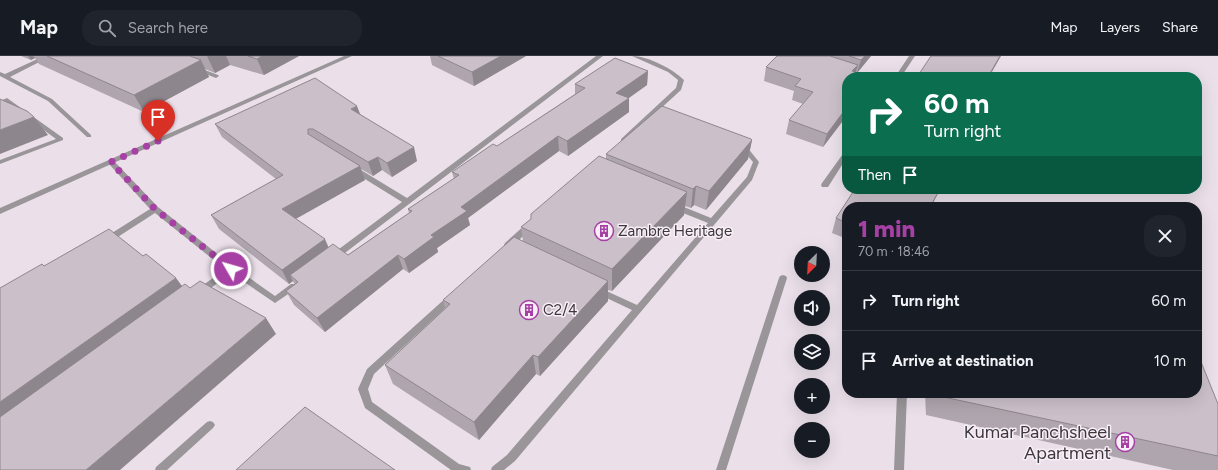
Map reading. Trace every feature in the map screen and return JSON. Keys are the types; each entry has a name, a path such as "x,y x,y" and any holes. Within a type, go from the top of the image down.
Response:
{"street":[{"path":"2,76 48,56"},
{"path":"0,211 350,56"},
{"path":"326,263 600,56"},
{"path":"619,144 658,113 679,89 681,80 670,71 635,56"},
{"path":"901,72 912,56"},
{"path":"189,66 216,76"},
{"path":"2,76 50,100 89,136"},
{"path":"0,103 7,100 61,139 0,162"},
{"path":"496,470 511,458 750,178 756,162 745,148 733,142"},
{"path":"825,185 842,160"},
{"path":"111,162 155,209 231,269 275,300 301,281"},
{"path":"349,166 408,202"},
{"path":"669,204 712,222"},
{"path":"101,244 155,209"},
{"path":"507,249 536,220"},
{"path":"192,298 231,269"},
{"path":"721,470 783,278"},
{"path":"590,286 638,309"},
{"path":"456,294 370,372 363,389 368,405 457,468 466,470"},
{"path":"899,470 902,398"},
{"path":"160,470 210,425"}],"building":[{"path":"47,56 190,56 201,60 134,95"},
{"path":"248,56 262,56 257,59"},
{"path":"438,56 501,56 472,72"},
{"path":"777,56 830,56 858,65 852,71 855,72 842,72 842,114 827,134 789,120 813,92 795,86 801,79 766,67"},
{"path":"849,56 865,56 861,60"},
{"path":"931,56 1000,56 991,72 920,72"},
{"path":"615,58 648,71 616,93 629,98 567,141 558,136 461,207 467,211 431,235 434,237 404,259 398,255 317,318 286,291 298,282 290,275 333,244 348,255 412,211 408,209 459,175 452,172 493,144 497,146 585,88 575,84"},
{"path":"315,78 357,106 351,109 414,147 387,163 378,157 368,162 313,129 308,129 308,134 360,166 282,209 325,239 282,270 211,215 283,175 215,124"},
{"path":"0,99 27,111 34,117 0,130"},
{"path":"662,106 752,140 709,191 696,186 693,189 606,154"},
{"name":"Zambre Heritage","path":"599,156 687,192 612,269 521,227 531,219 531,214"},
{"path":"852,194 937,194 933,202 846,202"},
{"path":"842,209 842,221 836,218"},
{"path":"109,229 143,256 146,254 176,278 0,402 0,288 42,264 44,266"},
{"path":"514,237 608,281 538,357 533,355 474,422 385,365 450,304 443,300"},
{"path":"200,281 266,318 86,470 0,470 0,417 185,284 190,288"},
{"path":"1202,364 1218,404 1218,456 948,398 1202,398"},
{"path":"305,407 395,470 236,470"}],"place":[{"name":"Zambre Heritage","path":"604,231"},
{"name":"C2/4","path":"529,310"},
{"name":"Kumar Panchsheel Apartment","path":"1125,442"}],"route":[{"path":"158,141 111,162 155,209 231,269"}]}
